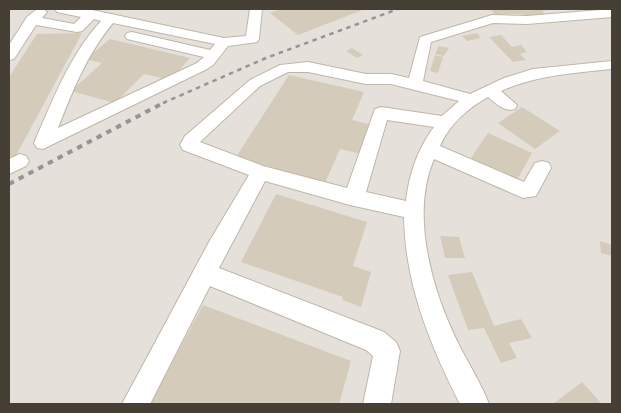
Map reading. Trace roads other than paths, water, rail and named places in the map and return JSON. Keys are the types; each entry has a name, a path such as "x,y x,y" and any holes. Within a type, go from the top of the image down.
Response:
{"street":[{"path":"9,56 32,20 45,9"},
{"path":"61,9 224,42 252,39 256,9"},
{"path":"415,84 425,40 492,18 526,20 612,12"},
{"path":"32,20 76,28 92,14"},
{"path":"111,18 101,29 77,64 43,143 109,109 202,66 224,42"},
{"path":"101,29 214,55"},
{"path":"475,404 439,331 425,292 415,242 414,211 421,168 446,123 470,101 524,77 612,65"},
{"path":"414,211 354,198 260,172 189,144 190,140 255,83 285,68 308,67 366,79 391,79 461,95 470,101"},
{"path":"490,91 509,105"},
{"path":"354,198 381,113 446,123"},
{"path":"430,149 523,190 530,190 542,168"},
{"path":"136,404 260,172"},
{"path":"205,273 375,341 387,352 377,404"}],"railway":[{"path":"164,103 266,58 398,9"},
{"path":"9,184 164,103"}]}
